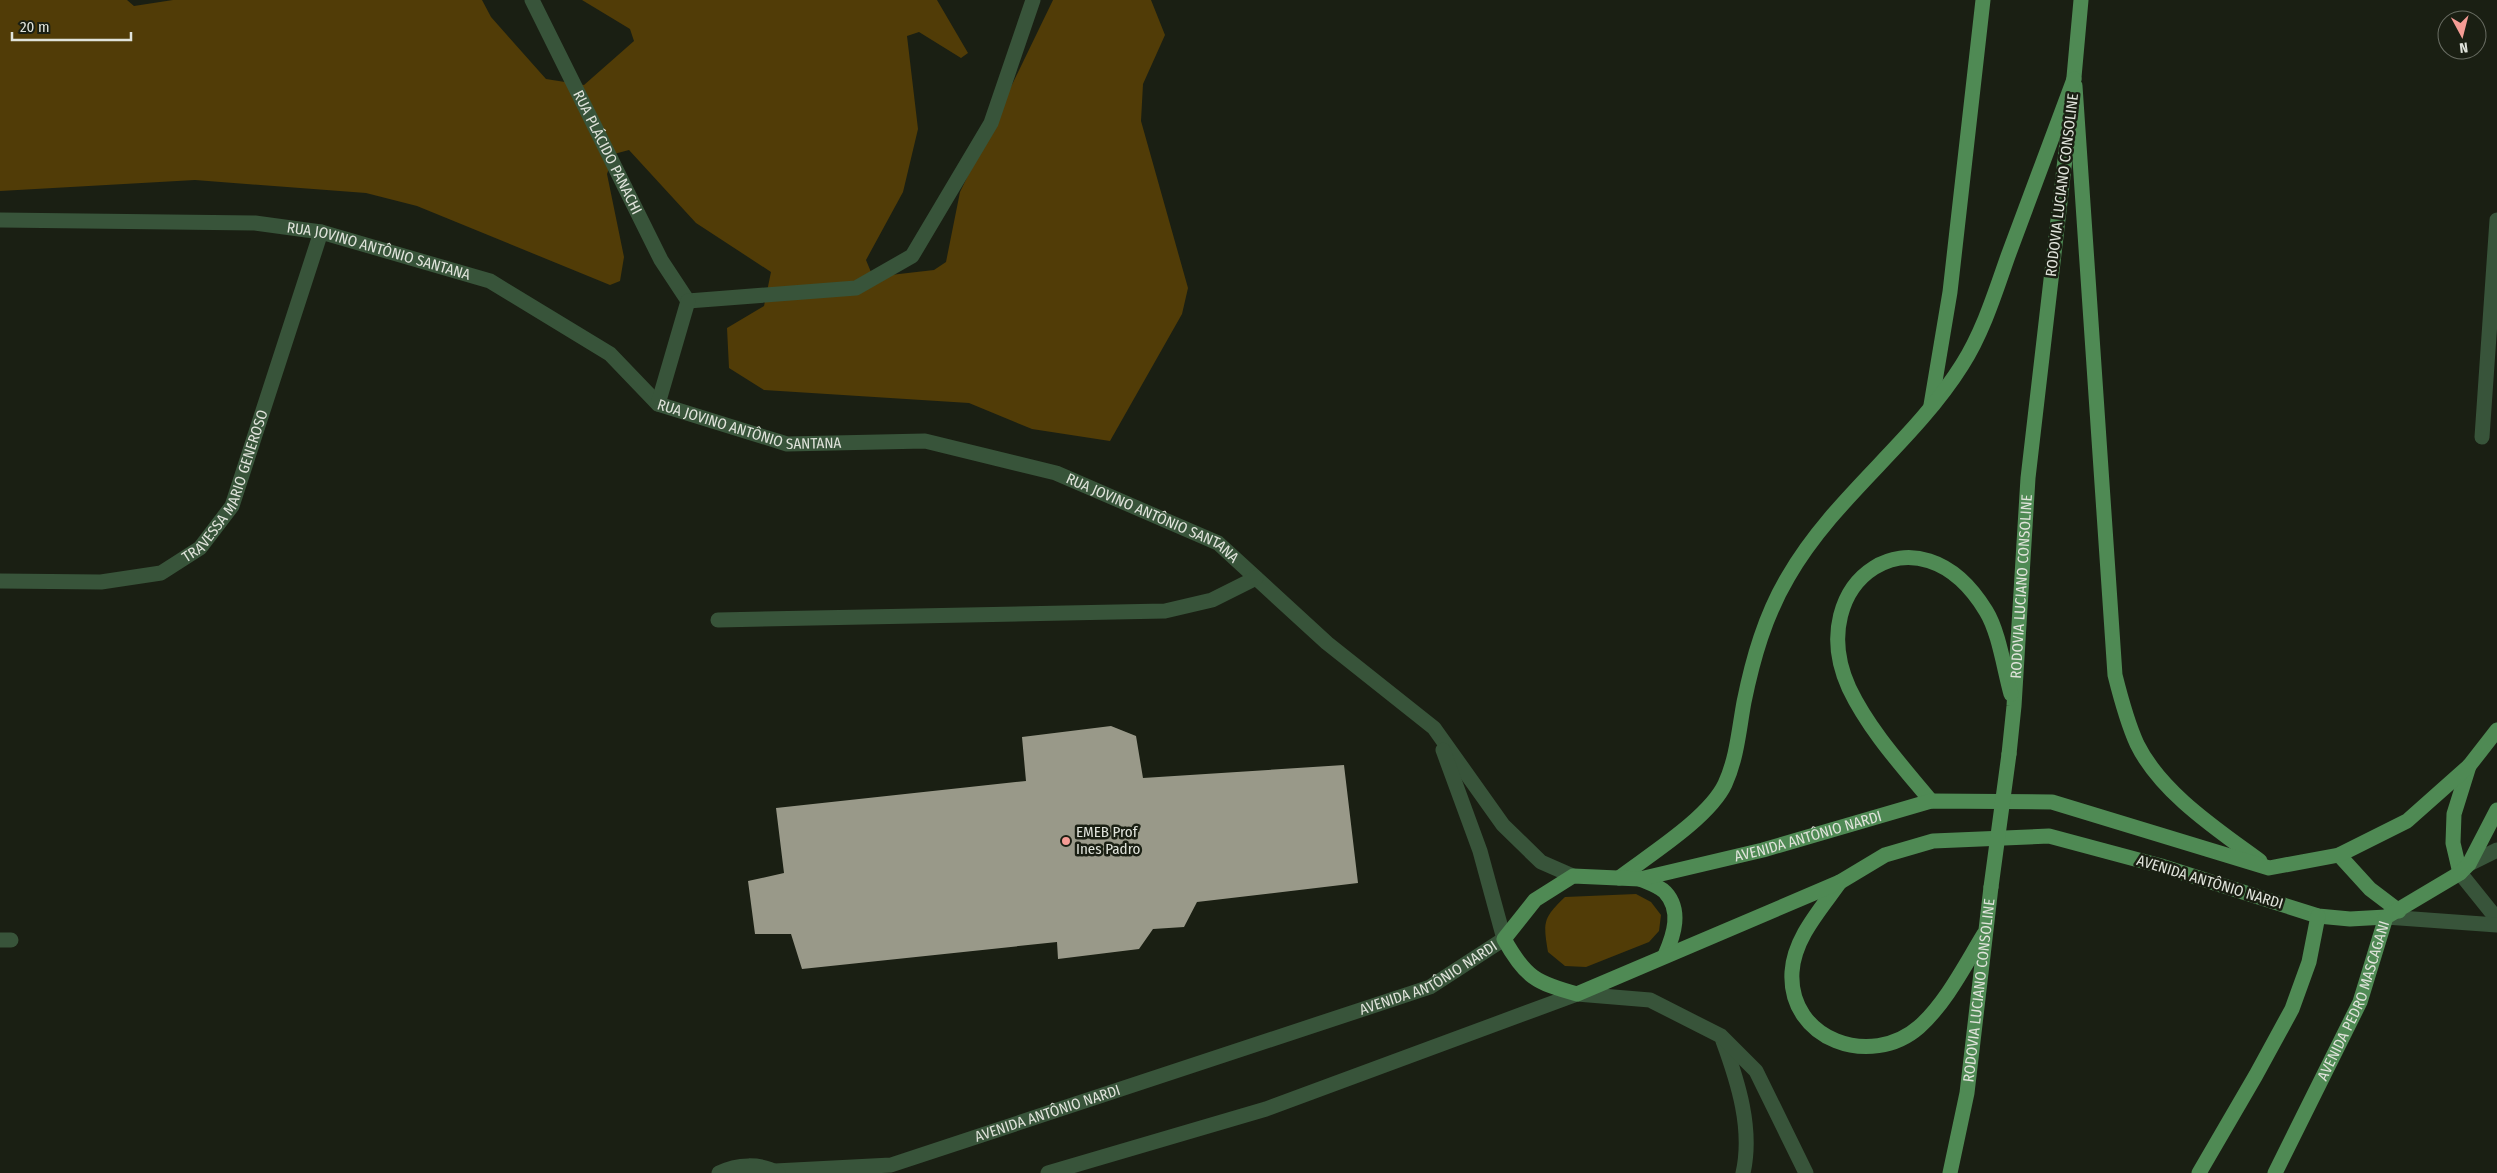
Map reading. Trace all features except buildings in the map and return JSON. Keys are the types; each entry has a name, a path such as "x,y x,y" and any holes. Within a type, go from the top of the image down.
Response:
{"main road":[{"path":"1930,409 1950,292 1982,0"},
{"name":"RODOVIA LUCIANO CONSOLINE","path":"1950,1173 1967,1093 1984,934 2009,754 2014,706 2028,478 2074,79 2081,0"},
{"path":"1619,878 1708,807 1724,785 1740,735 1752,667 1761,633 1789,575 1814,538 1930,409 1963,364 1985,319 2074,79"},
{"path":"2074,79 2115,675 2126,718 2138,746 2154,770 2200,816 2269,868 2339,855 2407,821 2469,766 2497,730"},
{"path":"1931,801 1884,743 1867,718 1849,687 1842,664 1838,633 1843,610 1852,589 1864,575 1882,562 1909,557 1930,561 1953,572 1970,589 1986,612 2014,706"},
{"path":"2465,869 2453,843 2454,814 2469,766"},
{"name":"AVENIDA ANTÔNIO NARDI","path":"1504,939 1534,900 1573,876 1640,879 1763,850 1931,801 2052,802 2269,868"},
{"path":"2465,869 2497,810"},
{"name":"AVENIDA ANTÔNIO NARDI","path":"1578,994 1665,955 1840,882 1885,854 1933,841 2049,836 2161,866 2318,916 2350,919 2392,914"},
{"path":"2339,855 2392,914"},
{"name":"AVENIDA PEDRO MASCAGANI","path":"2274,1173 2360,1002 2392,914 2465,869"},
{"path":"1640,879 1664,891 1674,910 1674,936 1665,955"},
{"path":"1840,882 1808,929 1795,953 1792,973 1796,997 1804,1014 1816,1028 1839,1042 1871,1048 1898,1040 1918,1027 1940,1003 1984,934"},
{"path":"2199,1173 2256,1076 2292,1009 2309,962 2318,916"},
{"path":"1504,939 1518,964 1545,986 1578,994"}],"street":[{"name":"RUA PLÁCIDO PANACHI","path":"532,0 661,260 688,301"},
{"path":"658,404 688,301 856,288 912,256 991,123 1033,0"},
{"name":"RUA JOVINO ANTÔNIO SANTANA","path":"0,220 255,223 321,232 490,281 610,354 658,404 788,444 925,441 1056,473 1218,543 1328,642 1434,728"},
{"path":"2482,437 2497,220"},
{"name":"TRAVESSA MARIO GENEROSO","path":"0,581 100,582 161,573 200,548 232,506 321,232"},
{"path":"718,620 1165,612 1212,600 1256,578"},
{"path":"1434,728 1503,825 1541,862 1573,876"},
{"path":"1434,728 1480,850 1504,939"},
{"path":"2497,850 2465,869 2497,919"},
{"path":"2392,914 2497,925"},
{"name":"AVENIDA ANTÔNIO NARDI","path":"719,1173 730,1167 752,1165 776,1172 891,1165 1430,987 1504,939"},
{"path":"1578,994 1650,1000 1721,1036 1756,1071 1806,1173"},
{"name":"AVENIDA ANTÔNIO NARDI","path":"1048,1173 1266,1109 1578,994"},
{"path":"1721,1036 1741,1090 1747,1156 1743,1173"}],"shaded area":[{"path":"0,0 127,0 134,6 173,0 482,0 491,17 546,79 584,85 634,41 630,29 582,0 937,0 968,53 961,58 919,32 907,36 918,129 903,192 866,260 873,277 934,270 946,262 960,192 1053,0 1151,0 1165,35 1143,84 1141,121 1188,288 1182,314 1110,441 1032,429 969,403 764,390 729,368 727,328 764,306 771,272 696,223 629,150 614,154 607,174 624,257 620,281 610,285 417,206 366,193 195,180 0,191"},
{"path":"1636,894 1651,902 1661,915 1659,931 1649,942 1586,967 1565,966 1548,952 1545,934 1546,921 1552,910 1565,897"}],"place":[{"name":"EMEB Prof Ines Padro","path":"1066,841"}]}
